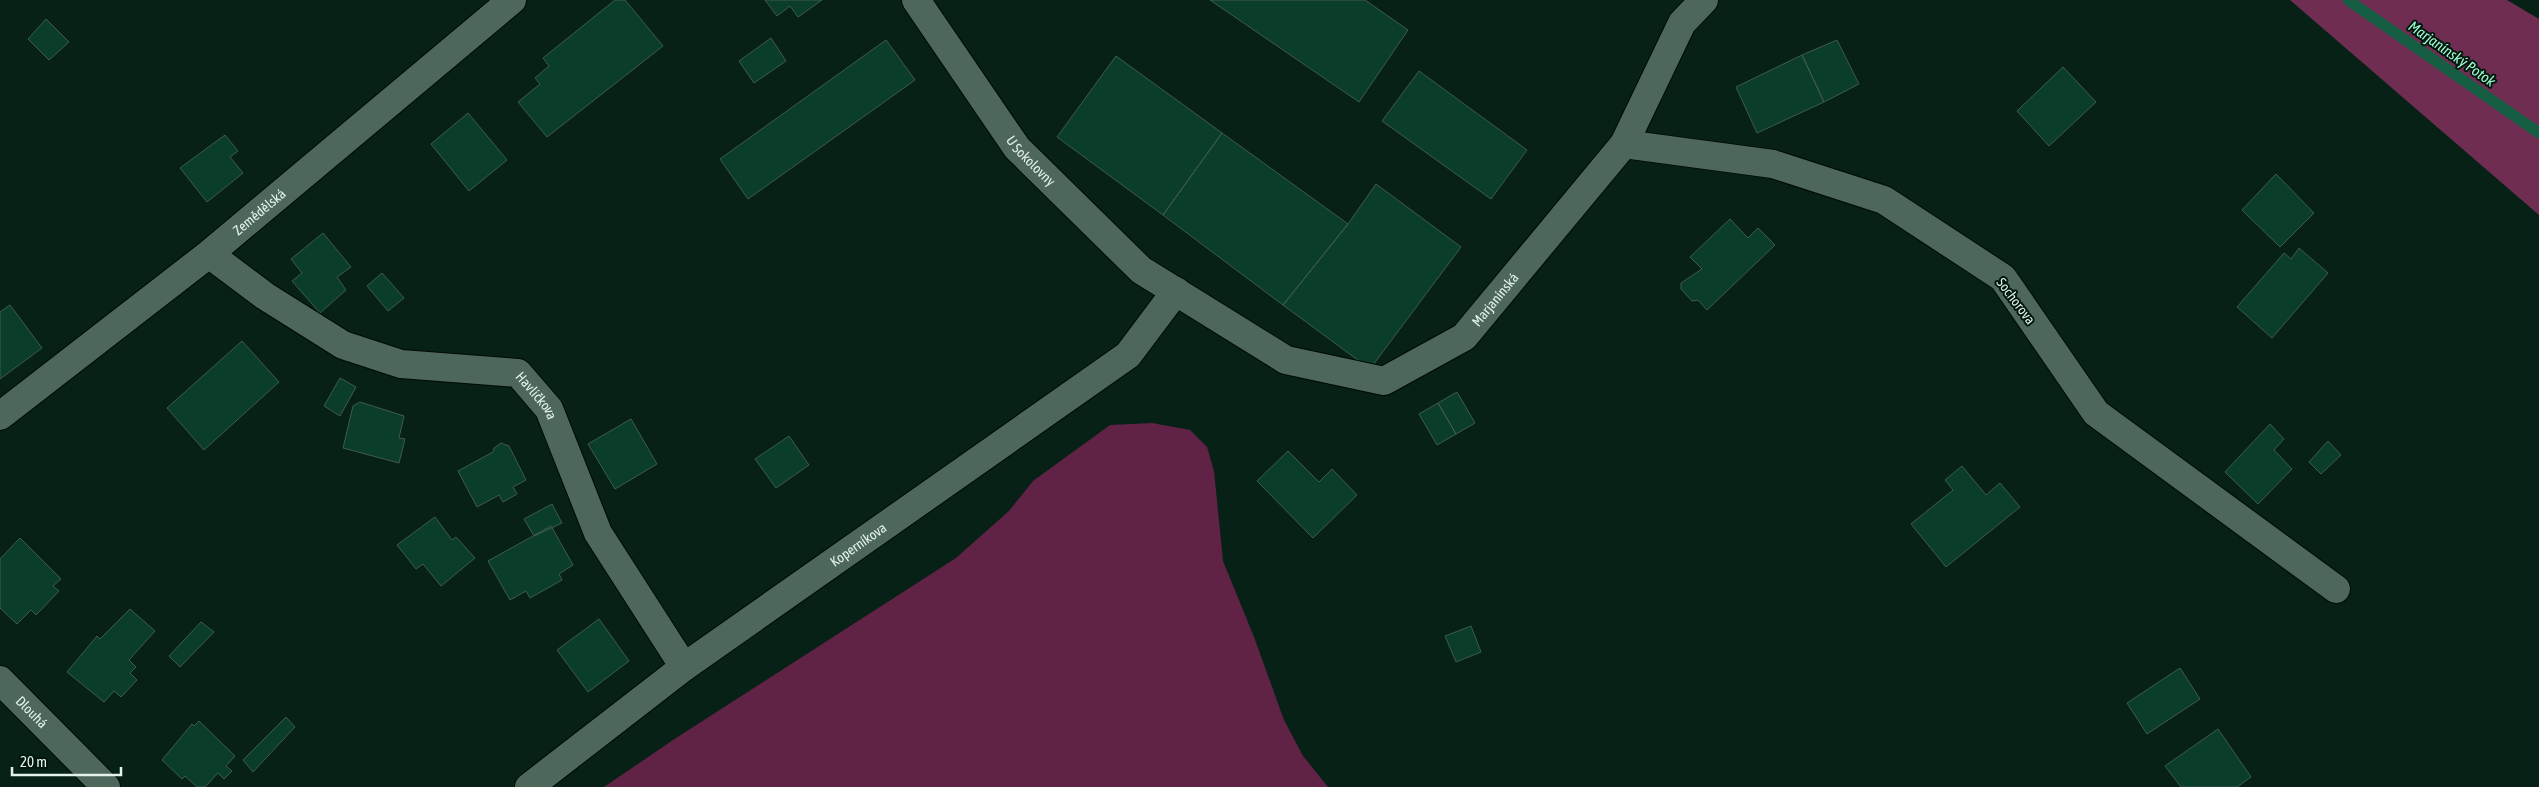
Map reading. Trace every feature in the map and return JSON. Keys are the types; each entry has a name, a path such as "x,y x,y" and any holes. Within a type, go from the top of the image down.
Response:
{"street":[{"name":"Zemědělská","path":"0,416 209,254 512,0"},
{"name":"U Sokolovny","path":"916,0 1018,148 1141,270 1176,291"},
{"name":"Marjanínská","path":"1176,291 1286,360 1384,381 1464,337 1624,144 1682,23 1704,0"},
{"name":"Sochorova","path":"1624,144 1773,164 1884,200 2003,278 2096,413 2336,589"},
{"name":"Havlíčkova","path":"209,254 265,296 343,345 401,364 518,373 549,409 598,532 684,667"},
{"name":"Koperníkova","path":"529,787 684,667 1128,355 1176,291"},
{"name":"Dlouhá","path":"0,680 106,787"}],"shaded area":[{"path":"2290,0 2507,0 2539,19 2539,215"},
{"path":"1152,423 1190,430 1207,447 1214,471 1223,561 1254,637 1284,720 1303,756 1328,787 604,787 676,738 956,558 1009,511 1033,481 1110,425"}],"building":[{"path":"615,0 625,0 663,46 547,137 518,102 540,84 535,78 549,66 543,58"},
{"path":"765,0 822,0 798,17 790,6 777,16"},
{"path":"1210,0 1365,0 1408,30 1359,102"},
{"path":"46,19 69,42 49,60 28,39"},
{"path":"771,38 786,61 754,83 739,61"},
{"path":"886,40 915,80 748,199 720,159"},
{"path":"1837,40 1859,84 1824,102 1802,55"},
{"path":"1802,55 1824,102 1757,133 1736,87"},
{"path":"1116,56 1222,133 1163,215 1057,137"},
{"path":"2063,67 2096,102 2049,146 2017,111"},
{"path":"1419,71 1527,150 1491,199 1382,121"},
{"path":"468,113 507,160 469,191 431,144"},
{"path":"1222,133 1348,224 1283,305 1163,215"},
{"path":"225,135 238,151 230,157 243,173 207,202 180,168"},
{"path":"2276,174 2314,213 2280,247 2242,210"},
{"path":"1376,184 1461,247 1370,369 1283,305 1348,224"},
{"path":"1730,219 1748,238 1758,228 1775,245 1707,310 1698,300 1692,301 1681,289 1681,283 1702,269 1690,257"},
{"path":"323,233 351,267 337,277 346,290 320,313 292,281 302,273 291,259"},
{"path":"2299,248 2328,273 2272,338 2237,307 2284,253 2291,259"},
{"path":"382,273 404,298 388,311 367,286"},
{"path":"10,305 42,348 0,379 0,312"},
{"path":"242,341 279,382 204,450 167,408"},
{"path":"340,378 356,387 340,416 324,406"},
{"path":"1457,392 1475,423 1456,434 1438,403"},
{"path":"360,402 404,416 399,438 405,439 399,463 343,448 353,406"},
{"path":"1438,403 1456,434 1437,445 1419,414"},
{"path":"631,419 657,464 615,489 588,444"},
{"path":"2270,424 2284,439 2274,450 2292,469 2258,504 2225,472"},
{"path":"789,436 809,465 776,488 755,459"},
{"path":"2328,441 2341,455 2321,474 2309,462"},
{"path":"501,443 509,446 526,480 513,487 517,494 503,502 499,495 477,507 458,471 493,452 494,448"},
{"path":"1288,451 1319,482 1332,469 1357,495 1313,538 1257,481"},
{"path":"1962,466 1986,495 2000,483 2020,507 1946,567 1911,524 1953,490 1945,480"},
{"path":"552,504 562,523 534,536 524,519"},
{"path":"435,517 452,540 456,537 475,558 441,586 423,564 416,569 397,545"},
{"path":"551,526 573,565 559,574 562,580 530,598 526,591 510,600 488,561"},
{"path":"20,538 61,579 53,586 59,591 36,615 31,610 17,624 0,608 0,559"},
{"path":"130,609 155,631 129,660 136,667 130,673 137,680 121,697 114,691 104,702 67,672 97,636 100,639"},
{"path":"599,619 629,661 588,692 557,650"},
{"path":"201,622 214,632 180,667 169,656"},
{"path":"1471,626 1481,652 1456,662 1445,636"},
{"path":"2180,668 2200,699 2147,734 2127,703"},
{"path":"286,717 295,727 253,772 243,760"},
{"path":"199,721 235,756 226,766 232,771 224,779 218,773 205,787 197,787 185,776 182,779 162,760 192,724 194,726"},
{"path":"2218,729 2251,777 2237,787 2181,787 2165,766"}],"waterway":[{"name":"Marjanínský Potok","path":"2348,0 2539,133"}]}
